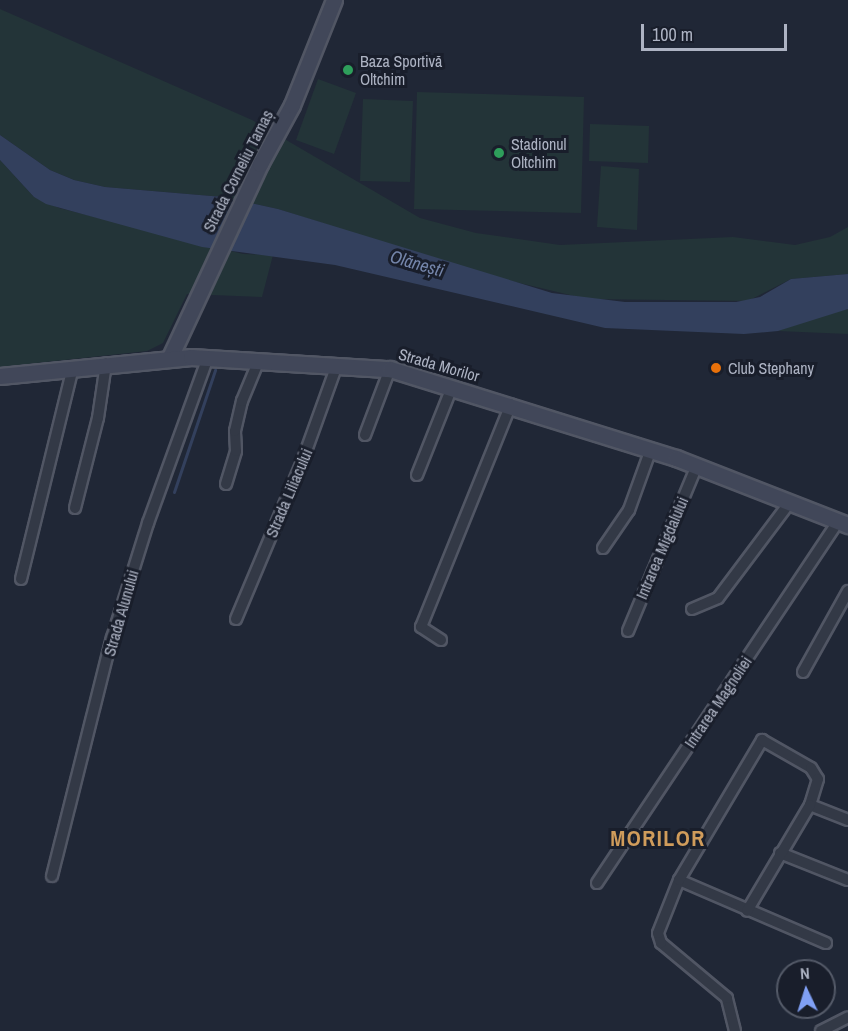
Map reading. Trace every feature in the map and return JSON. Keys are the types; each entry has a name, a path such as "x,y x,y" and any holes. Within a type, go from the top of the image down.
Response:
{"street":[{"name":"Strada Corneliu Tamaș","path":"170,357 260,164 296,95 334,0"},
{"name":"Strada Morilor","path":"0,376 170,357 208,357 390,369 511,404 651,449 697,465 843,524"},
{"name":"Strada Alunului","path":"52,876 112,638 148,523 208,357"},
{"path":"225,484 237,451 235,432 242,401 259,360"},
{"path":"75,508 98,418 106,364"},
{"name":"Strada Liliacului","path":"236,619 302,462 337,365"},
{"path":"21,579 73,368"},
{"path":"365,435 390,369"},
{"path":"417,475 452,387"},
{"path":"441,640 421,627 511,404"},
{"path":"603,548 629,510 651,449"},
{"name":"Intrarea Migdalului","path":"628,631 697,465"},
{"path":"692,609 718,598 790,502"},
{"name":"Intrarea Magnoliei","path":"597,883 843,524"},
{"path":"803,672 848,591"},
{"path":"735,1031 727,998 660,943 661,919 679,880 762,740 818,775 810,805 747,911"},
{"path":"810,805 848,820"},
{"path":"780,854 848,880"},
{"path":"679,880 826,943"},
{"path":"821,1031 848,1017"}],"shaded area":[{"path":"0,9 252,120 420,218 476,233 560,245 733,237 795,245 830,237 848,227 848,274 791,279 748,301 587,299 482,274 278,209 223,197 105,187 74,180 50,170 0,135"},
{"path":"318,79 356,93 334,154 296,140"},
{"name":"Stadionul Oltchim","path":"417,92 584,97 581,213 414,209"},
{"path":"363,99 413,101 410,182 360,181"},
{"path":"590,124 649,126 648,163 589,161"},
{"path":"0,160 34,197 59,208 243,254 273,255 262,297 187,294 163,343 147,351 0,367"},
{"path":"601,166 639,169 637,230 597,227"},
{"path":"848,309 848,334 778,331 808,319"}],"water":[{"name":"Olănești","path":"0,135 50,170 74,180 105,187 223,197 278,209 552,293 625,302 736,302 760,297 791,279 848,274 848,309 778,331 744,334 605,328 335,265 202,247 46,204 34,197 0,160"}],"waterway":[{"path":"174,492 215,370"}],"place":[{"name":"Baza Sportivă Oltchim","path":"348,70"},
{"name":"Stadionul Oltchim","path":"499,153"},
{"name":"Club Stephany","path":"716,368"}],"district":[{"name":"MORILOR","path":"658,839"}]}
